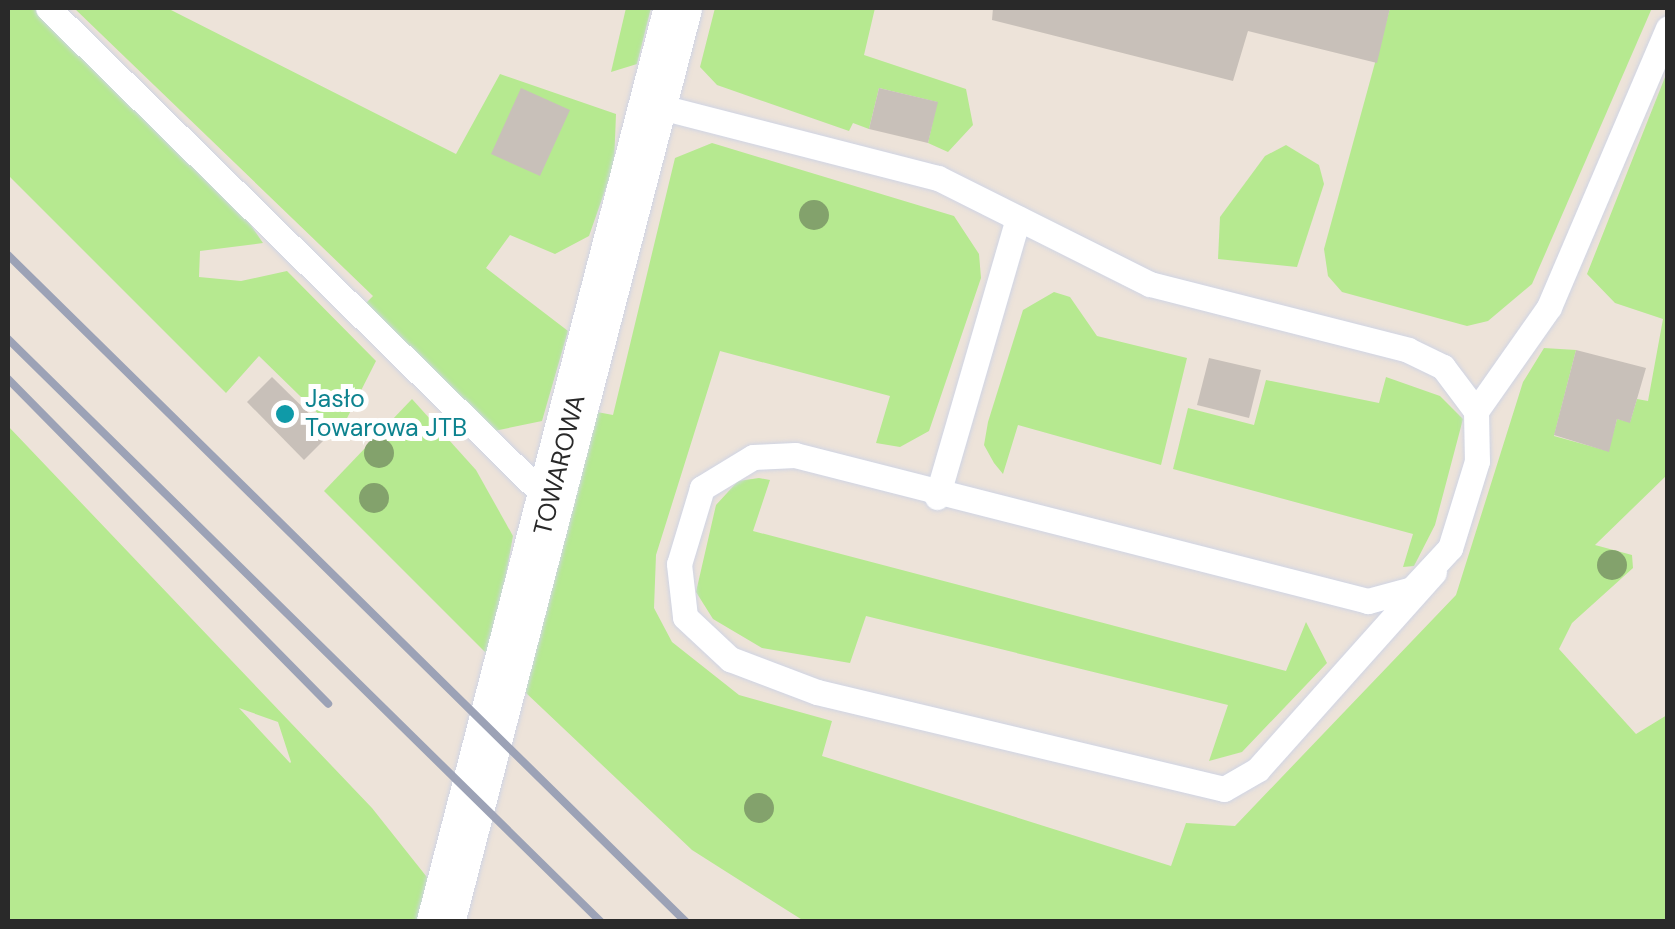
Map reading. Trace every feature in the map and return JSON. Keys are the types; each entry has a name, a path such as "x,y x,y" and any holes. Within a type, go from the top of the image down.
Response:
{"street":[{"name":"TOWAROWA","path":"441,922 678,8"}],"lane":[{"path":"48,8 550,500"},
{"path":"1434,572 1390,598 1338,598 936,497 782,453 730,467 693,504 676,592 686,617 730,659 770,677 1224,790 1258,769 1434,572 1477,461 1476,410 1549,306 1668,28"},
{"path":"653,105 938,178 1150,284 1408,350 1443,367 1476,410"},
{"path":"936,497 1018,220"}],"green space":[{"path":"8,8 34,8 231,196 263,243 200,251 199,277 241,281 287,271 376,361 339,434 259,356 226,393 8,175"},
{"path":"74,8 167,8 456,154 500,74 616,114 614,165 589,236 555,254 510,235 486,268 568,331 542,421 494,431 366,303 373,296"},
{"path":"626,8 651,8 637,64 611,72"},
{"path":"715,8 875,8 864,55 966,89 973,125 948,152 928,143 937,102 879,88 869,129 853,123 849,131 717,85 700,67"},
{"path":"1390,8 1652,8 1532,284 1488,321 1467,326 1342,292 1328,276 1324,249"},
{"path":"1667,72 1667,475 1595,545 1632,555 1633,568 1572,623 1559,649 1636,734 1667,715 1667,921 804,921 692,850 525,692 597,412 613,415 675,158 712,143 954,216 979,254 981,278 929,431 900,447 876,443 890,396 720,351 656,555 654,608 672,642 739,695 832,721 822,756 1171,866 1186,823 1235,826 1456,595 1523,382 1544,348 1576,350 1554,436 1608,451 1617,419 1630,422 1637,399 1648,401 1663,319 1615,303 1587,274"},
{"path":"1286,145 1319,165 1324,184 1297,267 1218,259 1220,217 1265,156"},
{"path":"1054,292 1070,297 1097,336 1187,358 1161,465 1018,425 1003,474 994,463 984,445 988,422 1023,310"},
{"path":"1386,377 1440,396 1463,419 1435,525 1414,566 1403,567 1413,534 1173,469 1188,408 1254,425 1266,380 1379,403"},
{"path":"412,399 476,470 513,536 491,658 324,491"},
{"path":"8,426 372,808 430,881 419,921 8,921","holes":["239,708 278,722 291,762 290,763"]},
{"path":"770,480 753,531 1286,671 1306,622 1327,663 1242,752 1209,761 1228,705 866,616 850,663 762,648 713,619 696,592 716,505 738,481"}],"building":[{"path":"993,8 1390,8 1377,63 1248,31 1233,81 992,20"},
{"path":"521,88 570,110 540,176 491,154"},
{"path":"879,88 938,102 928,143 869,129"},
{"path":"1576,350 1646,368 1630,423 1617,419 1609,452 1554,435"},
{"path":"1209,358 1261,370 1249,418 1197,405"},
{"name":"Jasło Towarowa JTB","path":"272,377 330,434 304,460 247,402"}],"railway":[{"path":"8,255 686,922"},
{"path":"8,339 601,922"},
{"path":"8,379 328,704"}],"place":[{"name":"Jasło Towarowa JTB","path":"285,414"}]}
